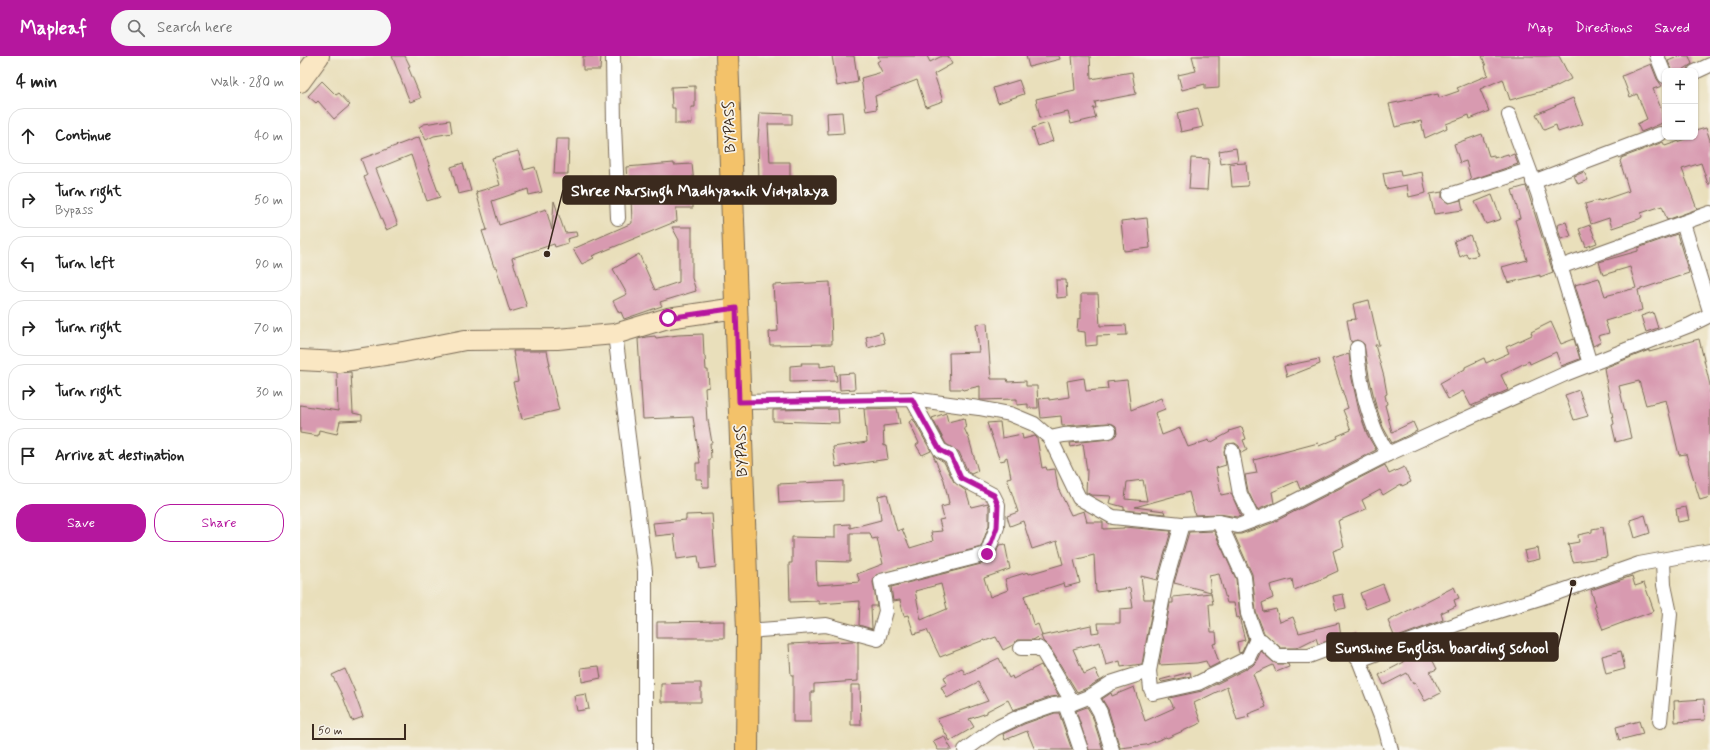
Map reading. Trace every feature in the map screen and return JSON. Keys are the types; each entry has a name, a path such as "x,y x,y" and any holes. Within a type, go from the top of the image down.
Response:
{"main road":[{"name":"BYPASS","path":"727,56 748,631 747,750"}],"street":[{"path":"300,82 319,56"},
{"path":"613,56 618,218"},
{"path":"1657,56 1662,68"},
{"path":"1698,71 1710,65"},
{"path":"1509,115 1531,176 1590,364"},
{"path":"1450,195 1531,176 1660,134"},
{"path":"1560,267 1710,213"},
{"path":"1682,224 1710,311"},
{"path":"300,360 338,362 404,352 465,340 557,339 615,334 668,318 736,308"},
{"path":"739,402 912,399 1010,414 1034,424 1050,438 1079,498 1113,517 1182,524 1219,522 1238,526 1268,515 1388,454 1590,364 1690,325 1710,315"},
{"path":"615,334 645,571 645,750"},
{"path":"1357,348 1357,359 1368,408 1374,428 1388,454"},
{"path":"748,631 826,625 878,639 886,611 881,581 987,554 997,527 998,505 994,495 961,478 951,456 940,450 912,399"},
{"path":"1050,438 1064,435 1109,431"},
{"path":"1232,451 1240,494 1253,520"},
{"path":"1182,524 1166,580 1149,671 1150,689 1153,694 1198,683 1248,658 1257,639 1248,614 1244,577 1219,522"},
{"path":"1359,660 1460,623 1559,592 1639,564 1663,561 1710,551"},
{"path":"1660,721 1670,614 1664,585 1663,561"},
{"path":"1257,639 1262,640 1278,656 1309,656 1336,646 1345,645 1359,660 1385,727 1391,750"},
{"path":"1021,648 1038,648 1043,652 1069,703 1081,750"},
{"path":"965,750 994,729 1047,708 1091,696 1111,683 1149,671"},
{"path":"1091,696 1100,712 1112,750"}],"building":[{"path":"392,56 405,56 421,98 410,102"},
{"path":"583,56 601,56 600,70 583,70"},
{"path":"832,56 854,56 858,82 837,86"},
{"path":"878,56 927,56 930,62 942,56 948,56 952,64 934,74 943,101 926,107 917,80 875,96 877,109 866,111 861,78 882,72 877,62 880,60"},
{"path":"1026,56 1059,56 1060,59 1029,67"},
{"path":"1072,56 1090,56 1091,79 1132,72 1136,94 1095,102 1096,108 1093,108 1096,118 1071,124 1068,112 1040,118 1036,99 1075,90"},
{"path":"1192,56 1219,56 1219,88 1205,89 1205,84 1182,90 1178,75 1196,71"},
{"path":"1482,56 1559,56 1571,79 1553,88 1510,100 1503,79 1480,89 1489,111 1470,119 1469,115 1446,124 1447,128 1425,138 1421,121 1395,127 1389,104 1438,94 1439,98 1459,91 1457,88 1488,75"},
{"path":"1680,56 1689,56 1692,64 1686,68 1671,68 1668,61"},
{"path":"1651,64 1657,79 1662,86 1653,89 1662,111 1662,123 1641,132 1637,124 1647,119 1637,94 1630,97 1622,76"},
{"path":"1019,80 1024,94 998,103 993,88"},
{"path":"322,81 336,95 339,93 350,105 334,119 318,101 316,103 308,96"},
{"path":"695,86 695,107 691,107 692,124 675,124 675,108 672,108 671,87"},
{"path":"1573,98 1583,124 1558,132 1556,125 1544,130 1536,114"},
{"path":"1198,108 1203,127 1181,132 1177,113"},
{"path":"842,112 844,133 828,134 827,113"},
{"path":"760,113 792,114 792,124 768,124 770,162 790,162 790,182 801,181 801,185 821,185 821,200 808,201 808,198 763,201 762,181 759,181 758,141"},
{"path":"450,120 452,133 434,136 426,140 419,127 424,124"},
{"path":"1047,123 1053,141 1038,146 1032,128"},
{"path":"1706,128 1710,140 1710,184 1708,184 1701,163 1682,169 1697,209 1667,220 1662,206 1641,213 1642,217 1639,219 1612,228 1609,218 1591,224 1585,204 1600,201 1629,191 1620,161 1621,158 1663,142 1665,146 1682,140 1698,140 1698,130"},
{"path":"1482,134 1489,156 1494,155 1494,158 1514,154 1518,164 1471,180 1466,161 1460,163 1454,144"},
{"path":"419,137 440,197 427,201 411,155 376,169 398,225 386,230 364,177 367,175 361,159"},
{"path":"556,139 569,139 568,174 554,174"},
{"path":"1236,148 1238,161 1221,164 1219,151"},
{"path":"518,151 524,170 535,167 542,192 529,195 528,189 492,201 499,225 546,209 552,230 554,201 565,233 576,232 577,236 567,239 568,243 555,247 554,244 512,258 527,307 510,312 496,267 494,267 482,231 487,230 476,192 500,185 492,158"},
{"path":"1191,158 1209,159 1207,190 1189,189"},
{"path":"463,163 471,191 458,194 451,167"},
{"path":"674,163 674,165 692,164 695,194 693,194 693,208 676,208 677,221 592,256 594,258 582,264 573,249 632,223 631,197 628,198 626,167"},
{"path":"1246,163 1248,186 1232,187 1230,164"},
{"path":"1400,170 1401,176 1422,172 1426,193 1409,197 1407,185 1386,189 1383,173"},
{"path":"1584,172 1588,180 1578,184 1574,176"},
{"path":"1526,186 1553,272 1540,277 1540,275 1508,283 1502,267 1527,260 1515,220 1520,218 1512,190"},
{"path":"1442,192 1442,198 1448,203 1461,200 1463,210 1434,214 1430,194"},
{"path":"1492,195 1501,219 1486,224 1475,202"},
{"path":"1147,218 1150,248 1124,251 1121,221"},
{"path":"1566,222 1571,236 1561,239 1557,225"},
{"path":"1590,225 1597,243 1586,247 1579,229"},
{"path":"672,227 692,227 692,278 696,291 660,302 662,306 624,319 613,301 627,294 613,269 639,254 655,290 679,282 679,240"},
{"path":"1677,234 1689,273 1638,290 1642,310 1605,321 1609,333 1598,336 1601,342 1593,346 1575,285 1599,278 1605,296 1636,288 1630,267 1603,275 1599,262 1638,251 1638,248"},
{"path":"1470,235 1478,255 1468,258 1466,254 1460,257 1454,241"},
{"path":"1056,280 1066,280 1067,297 1057,298"},
{"path":"830,282 832,344 770,345 769,332 778,331 776,300 774,300 773,285"},
{"path":"1081,294 1098,294 1100,326 1126,325 1127,335 1097,336 1097,345 1086,346 1085,332 1077,331 1078,318 1081,319"},
{"path":"1369,300 1379,345 1375,345 1387,394 1385,395 1387,404 1385,405 1392,432 1413,422 1417,431 1392,443 1383,427 1376,406 1364,344 1357,340 1351,342 1347,320 1356,319 1353,304"},
{"path":"1653,312 1658,328 1646,332 1641,316"},
{"path":"1551,322 1561,344 1574,339 1580,359 1561,366 1556,352 1530,364 1529,361 1501,375 1508,390 1471,406 1463,391 1448,399 1440,383 1465,369 1465,367 1484,358 1486,363 1509,353 1506,347 1532,335 1531,332"},
{"path":"987,323 991,379 1007,379 1008,382 1026,381 1026,386 1037,386 1038,408 1028,408 1028,404 1017,405 1017,399 980,400 980,386 963,390 950,389 949,353 979,352 976,324"},
{"path":"882,332 885,343 868,348 866,337"},
{"path":"703,334 704,356 706,370 708,370 709,387 705,388 707,421 708,420 712,443 710,443 711,458 709,459 709,487 703,487 702,479 696,479 696,463 700,463 693,417 643,419 638,339 655,336 656,338"},
{"path":"1699,339 1710,385 1710,497 1700,500 1686,454 1679,455 1666,400 1646,405 1639,381 1619,386 1631,438 1616,442 1612,425 1614,424 1604,368 1649,350 1649,352"},
{"path":"513,351 547,351 550,365 548,365 559,410 522,419 513,382 518,381"},
{"path":"1349,354 1352,379 1359,411 1367,434 1376,450 1300,489 1297,481 1272,492 1274,503 1257,510 1248,491 1245,475 1257,473 1254,460 1318,443 1319,446 1338,438 1337,436 1351,430 1343,410 1348,408 1332,359"},
{"path":"1319,359 1320,364 1287,377 1284,366"},
{"path":"801,363 820,363 820,367 835,365 837,381 790,382 790,366 802,365"},
{"path":"351,372 353,413 362,415 362,420 340,421 337,434 319,430 318,436 300,433 300,405 338,411 337,373"},
{"path":"854,373 855,389 840,390 839,374"},
{"path":"1084,378 1086,391 1108,389 1107,382 1127,380 1131,410 1161,398 1165,409 1155,413 1162,435 1180,428 1188,447 1209,440 1210,443 1230,432 1229,431 1242,427 1246,439 1243,440 1247,450 1241,453 1239,446 1235,443 1227,444 1224,452 1226,465 1216,468 1221,495 1231,493 1241,516 1237,517 1219,514 1195,515 1189,492 1135,507 1164,511 1165,514 1124,510 1124,507 1109,503 1111,496 1091,495 1086,492 1087,471 1083,444 1071,447 1070,443 1110,439 1117,434 1116,426 1108,423 1062,426 1061,416 1041,418 1039,399 1049,398 1049,400 1069,397 1067,381","holes":["1143,480 1147,501 1125,499 1127,482"]},
{"path":"1579,390 1588,416 1574,420 1565,395"},
{"path":"897,408 900,424 883,426 884,446 886,445 888,459 836,467 833,447 867,442 864,409"},
{"path":"838,409 839,423 773,421 773,410"},
{"path":"946,413 948,422 964,418 966,428 964,428 969,439 978,471 971,474 968,472 959,452 946,444 932,418"},
{"path":"913,419 931,451 922,455 916,445 919,443 909,422"},
{"path":"1000,422 1002,438 1022,434 1023,439 1035,436 1037,438 1042,468 1046,467 1047,470 1055,469 1058,488 1071,515 1084,511 1087,522 1103,522 1103,529 1124,527 1171,531 1157,580 1141,576 1144,599 1154,599 1142,664 1121,667 1120,661 1106,665 1100,642 1073,649 1084,674 1095,669 1100,680 1077,692 1050,648 1043,641 1041,636 1091,625 1092,633 1099,632 1098,623 1120,623 1120,609 1133,608 1130,588 1096,592 1094,555 1074,560 1080,583 1065,587 1064,583 1024,596 1034,626 1038,624 1042,635 1033,640 1017,640 1013,645 1003,650 996,637 985,641 984,640 940,657 927,630 914,634 908,615 904,616 900,600 893,601 891,587 989,562 995,557 999,545 1005,544 1010,569 984,578 990,597 1008,590 1005,579 1063,564 1057,541 1032,549 1023,521 1010,526 1007,516 1018,512 1007,478 1011,477 1007,457 1005,460 1000,461 987,423","holes":["941,584 947,609 921,620 915,591"]},
{"path":"933,455 944,462 954,482 966,491 971,507 988,503 989,525 981,547 876,575 873,582 877,606 871,606 872,629 859,625 860,601 819,604 819,601 790,602 789,563 792,563 792,537 835,538 835,525 850,524 850,528 881,520 878,496 887,494 897,531 902,529 910,548 933,541 931,532 942,531 939,520 944,519 941,507 949,505 944,480","holes":["850,533 870,533 872,539 877,538 883,564 857,574 860,582 817,585 816,561 850,562"]},
{"path":"1385,465 1389,474 1404,467 1411,482 1402,486 1401,484 1383,495 1380,490 1362,500 1366,509 1338,521 1344,547 1333,551 1338,571 1294,590 1292,579 1270,585 1273,598 1262,603 1264,612 1276,609 1280,622 1293,617 1299,633 1339,623 1341,637 1318,644 1316,638 1296,648 1281,648 1264,633 1256,612 1252,574 1234,534 1241,534 1272,523"},
{"path":"843,481 843,501 779,503 778,484"},
{"path":"1686,507 1689,520 1678,522 1676,509"},
{"path":"712,514 716,567 700,569 698,556 677,559 674,534 655,536 653,523 686,520 686,515"},
{"path":"1645,515 1650,533 1635,538 1630,520"},
{"path":"1603,527 1607,557 1573,562 1568,544 1579,542 1578,535 1592,532 1592,529"},
{"path":"1214,531 1236,579 1240,615 1248,639 1242,652 1239,653 1237,642 1245,640 1239,617 1237,618 1234,603 1227,603 1219,574 1209,576 1211,592 1174,583 1189,532"},
{"path":"1538,548 1540,559 1527,562 1524,551"},
{"path":"1632,576 1635,586 1644,583 1654,611 1603,630 1594,606 1596,606 1591,590"},
{"path":"1383,584 1389,600 1366,609 1360,593"},
{"path":"1454,587 1459,598 1454,600 1456,606 1441,613 1443,620 1395,638 1388,621"},
{"path":"1211,593 1213,604 1209,604 1211,632 1216,632 1217,643 1213,644 1219,663 1209,668 1206,661 1197,663 1159,665 1170,603 1173,603 1173,597"},
{"path":"1343,594 1346,608 1336,610 1333,596"},
{"path":"724,621 724,638 657,638 657,622"},
{"path":"1357,632 1362,646 1358,647 1351,639 1343,637"},
{"path":"858,642 858,681 814,684 814,692 811,692 811,722 793,722 793,675 791,675 789,644"},
{"path":"1425,645 1437,669 1430,672 1441,693 1425,701 1415,683 1413,684 1407,673 1384,685 1379,675 1404,662 1400,654"},
{"path":"1261,651 1273,662 1278,664 1288,664 1289,667 1276,672 1273,665 1253,674 1266,707 1248,714 1249,717 1237,720 1227,687 1194,703 1201,723 1167,738 1166,737 1146,745 1120,748 1108,709 1102,699 1111,693 1112,696 1134,687 1145,721 1174,708 1169,698 1202,691 1252,666 1256,662"},
{"path":"1621,651 1625,669 1606,674 1602,656"},
{"path":"999,658 1009,678 1012,676 1013,679 1041,665 1059,696 1050,697 1013,710 1008,700 987,711 987,713 969,719 974,727 950,741 937,719 988,701 978,682 947,698 941,687 947,684 944,677 962,668 965,674"},
{"path":"599,666 601,678 582,682 581,668"},
{"path":"345,669 355,692 363,717 352,721 343,697 332,675"},
{"path":"1190,672 1191,676 1162,682 1160,680"},
{"path":"701,683 701,702 661,702 661,684"},
{"path":"851,685 860,685 861,725 851,725"},
{"path":"586,694 589,709 577,711 574,696"},
{"path":"1704,699 1705,720 1675,722 1674,701"},
{"path":"1087,707 1092,715 1103,750 1089,750 1076,711"},
{"path":"1059,713 1072,750 1035,750 1027,731 1005,740 1003,734 1024,724"},
{"path":"1639,721 1643,734 1619,740 1616,727"},
{"path":"944,736 952,750 938,750 933,741"}],"place":[{"name":"Shree Narsingh Madhyamik Vidyalaya","path":"547,254"},
{"name":"Sunshine English boarding school","path":"1573,583"}],"route":[{"path":"668,318 736,308 739,402 912,399 940,450 951,456 961,478 994,495 998,505 997,527 987,554"}]}
